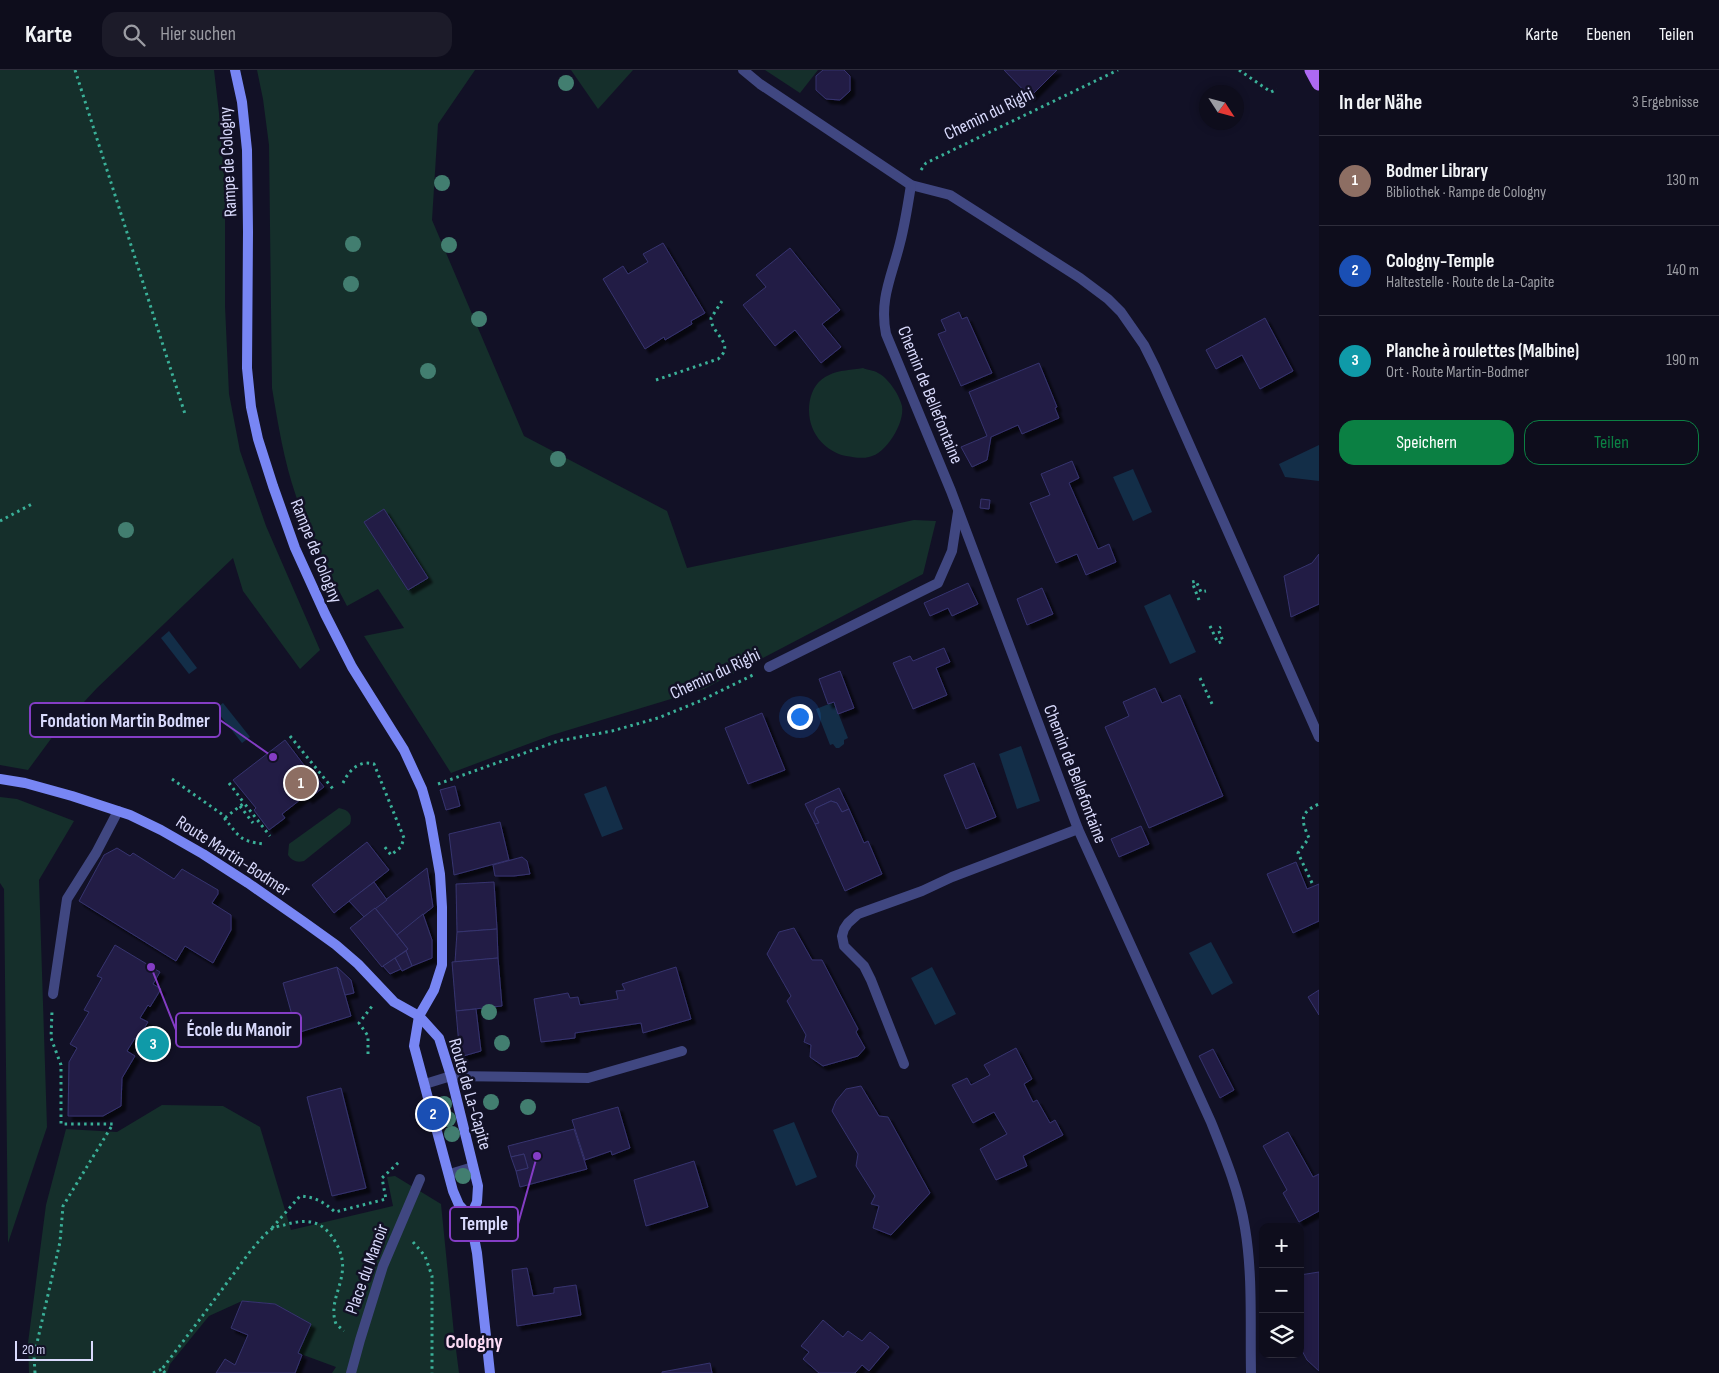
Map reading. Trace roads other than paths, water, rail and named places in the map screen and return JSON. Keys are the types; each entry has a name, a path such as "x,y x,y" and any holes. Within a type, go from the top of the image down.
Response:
{"main road":[{"path":"1312,70 1319,83"}],"street":[{"name":"Rampe de Cologny","path":"235,70 242,102 247,150 247,368 251,407 258,440 295,548 324,614 352,667 404,750 422,789 430,817 440,874 442,965 434,990 419,1016"},
{"path":"743,70 760,84 911,185 950,195 1080,278 1108,299 1133,327 1155,367 1319,737"},
{"name":"Chemin de Bellefontaine","path":"911,185 900,243 884,294 883,321 886,334 958,511 1078,829 1211,1122 1238,1196 1245,1227 1250,1266 1251,1373"},
{"name":"Chemin du Righi","path":"769,667 938,583 952,551 958,511"},
{"name":"Route Martin-Bodmer","path":"0,779 25,783 118,811 161,830 248,883 336,945 358,964 394,1002 419,1016"},
{"path":"53,994 67,900 96,853 118,811"},
{"path":"904,1064 872,980 864,966 844,946 842,936 848,923 858,914 922,891 952,877 1078,829"},
{"path":"419,1016 414,1046 450,1174 453,1191 459,1205 470,1217 478,1253 490,1373"},
{"name":"Route de La-Capite","path":"419,1016 439,1038 451,1076 478,1186 477,1202 470,1217"},
{"path":"425,1084 451,1076 588,1078 682,1051"},
{"path":"450,1174 473,1167"},
{"name":"Place du Manoir","path":"352,1372 383,1266 420,1179"}],"water":[{"path":"1319,445 1319,481 1285,477 1279,464"},
{"path":"1133,469 1152,512 1133,521 1113,477"},
{"path":"1170,594 1196,652 1170,664 1144,606"},
{"path":"169,631 197,668 189,674 161,638"},
{"path":"834,702 848,738 844,740 844,744 839,748 836,748 833,744 830,745 816,709"},
{"path":"223,703 250,737 242,743 215,709"},
{"path":"1021,746 1040,801 1017,809 999,754"},
{"path":"606,786 623,829 602,837 584,794"},
{"path":"1211,942 1233,983 1212,995 1189,953"},
{"path":"932,967 956,1014 935,1025 911,978"},
{"path":"794,1122 817,1177 796,1186 773,1130"}],"place":[{"name":"Fondation Martin Bodmer","path":"273,757"},
{"name":"Bodmer Library","path":"301,783"},
{"name":"École du Manoir","path":"151,967"},
{"name":"Planche à roulettes (Malbine)","path":"153,1044"},
{"name":"Cologny-Temple","path":"433,1114"},
{"name":"Temple","path":"537,1156"}],"district":[{"name":"Cologny","path":"474,1342"}]}
